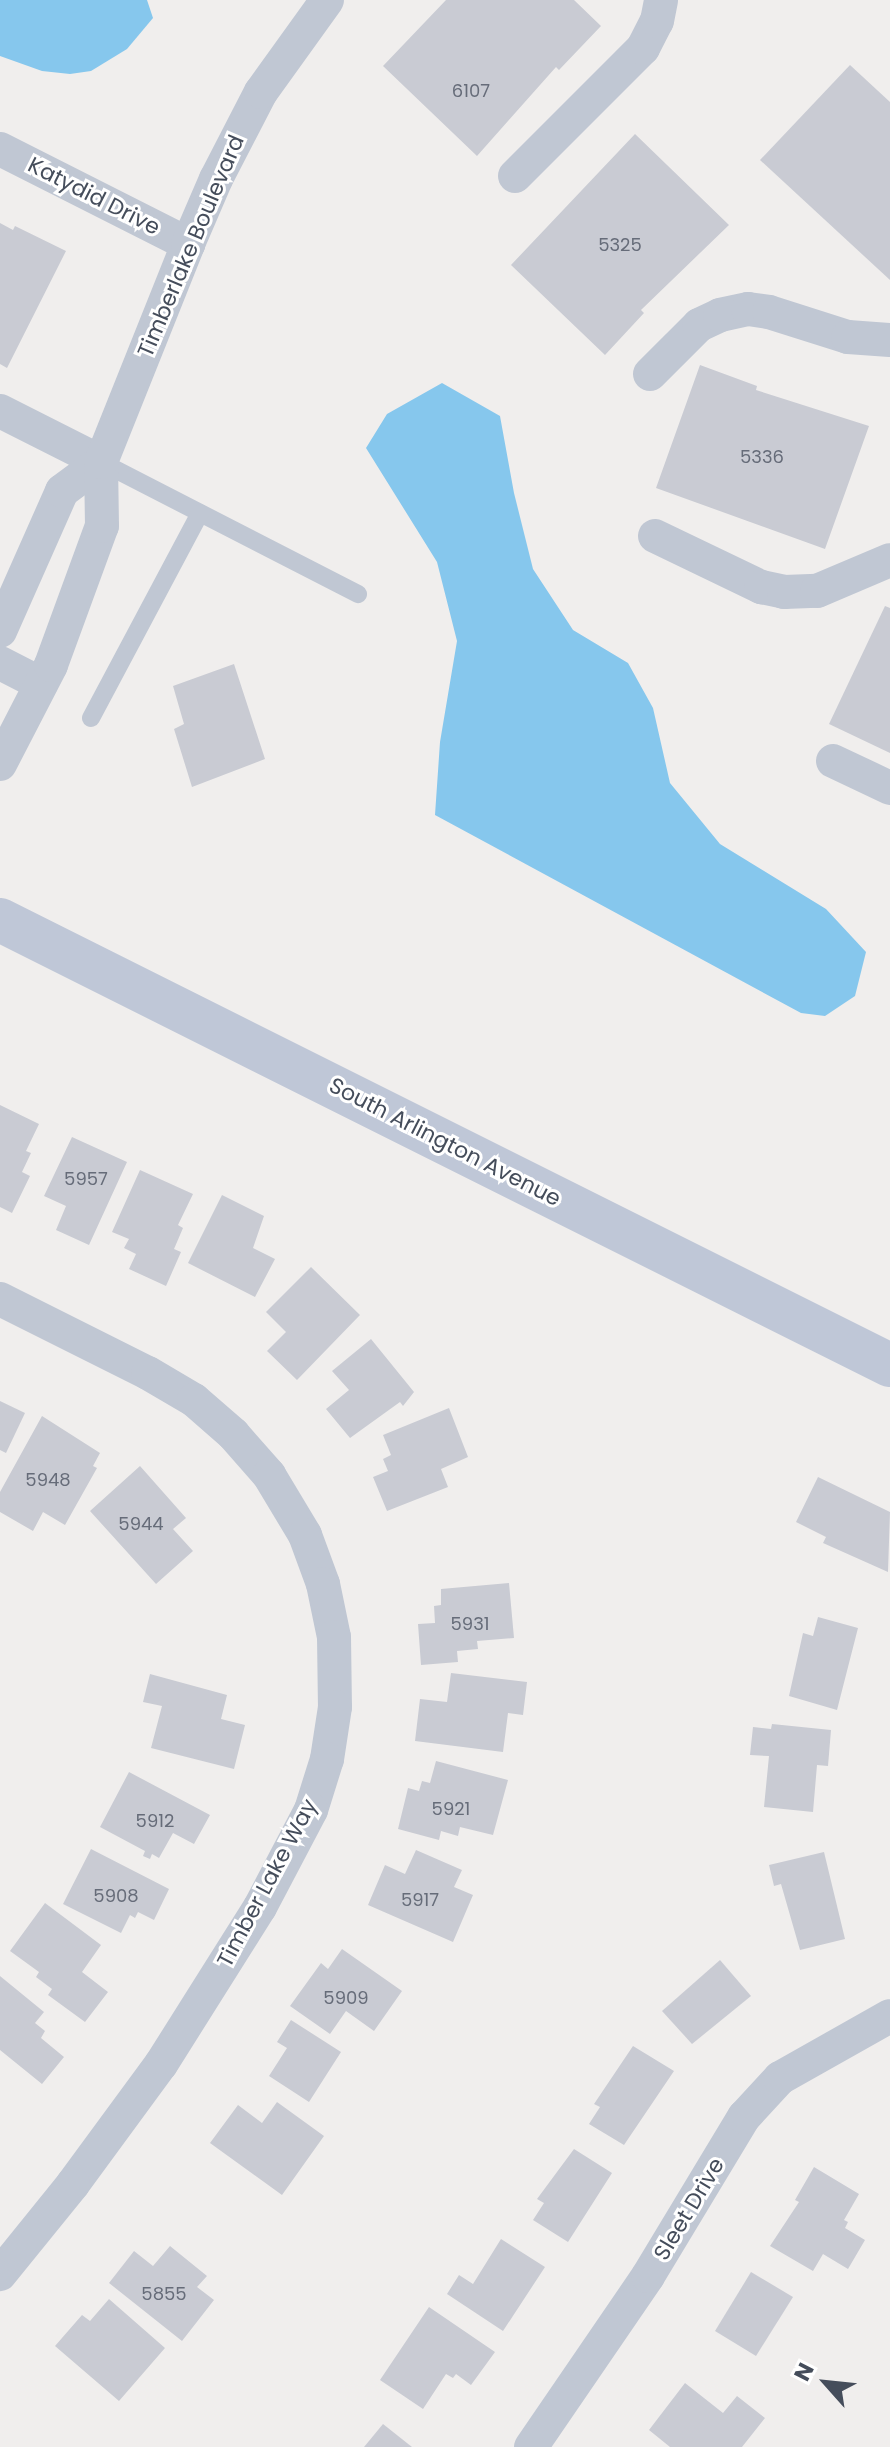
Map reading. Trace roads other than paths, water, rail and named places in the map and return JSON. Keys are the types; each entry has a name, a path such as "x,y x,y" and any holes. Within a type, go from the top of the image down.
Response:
{"main road":[{"name":"South Arlington Avenue","path":"0,920 890,1365"}],"street":[{"path":"515,176 643,48 657,21 661,0"},
{"name":"Timberlake Boulevard","path":"101,462 216,179 261,92 318,3"},
{"name":"Katydid Drive","path":"0,149 188,244"},
{"path":"650,374 699,325 739,311 769,312 848,337 890,340"},
{"path":"0,411 101,462"},
{"path":"0,631 62,491 101,462"},
{"path":"0,764 41,684 102,526 101,462"},
{"path":"655,536 761,587 784,592 817,591 890,560"},
{"path":"0,663 41,684"},
{"path":"833,761 890,788"},
{"name":"Timber Lake Way","path":"0,1299 148,1373 194,1400 233,1434 269,1475 305,1535 323,1584 334,1637 335,1707 327,1759 311,1810 260,1907 161,2064 73,2184 0,2274"},
{"name":"Sleet Drive","path":"531,2447 648,2276 744,2117 780,2078 890,2016"}],"lane":[{"path":"101,462 358,594"},
{"path":"91,718 200,513"}],"water":[{"path":"0,0 147,0 153,18 127,49 91,71 70,74 42,71 0,56"},
{"path":"442,383 500,416 514,493 533,569 573,630 628,663 653,708 670,783 720,844 826,909 866,952 855,996 825,1016 801,1013 435,815 440,742 457,641 437,562 366,448 387,414"}]}
